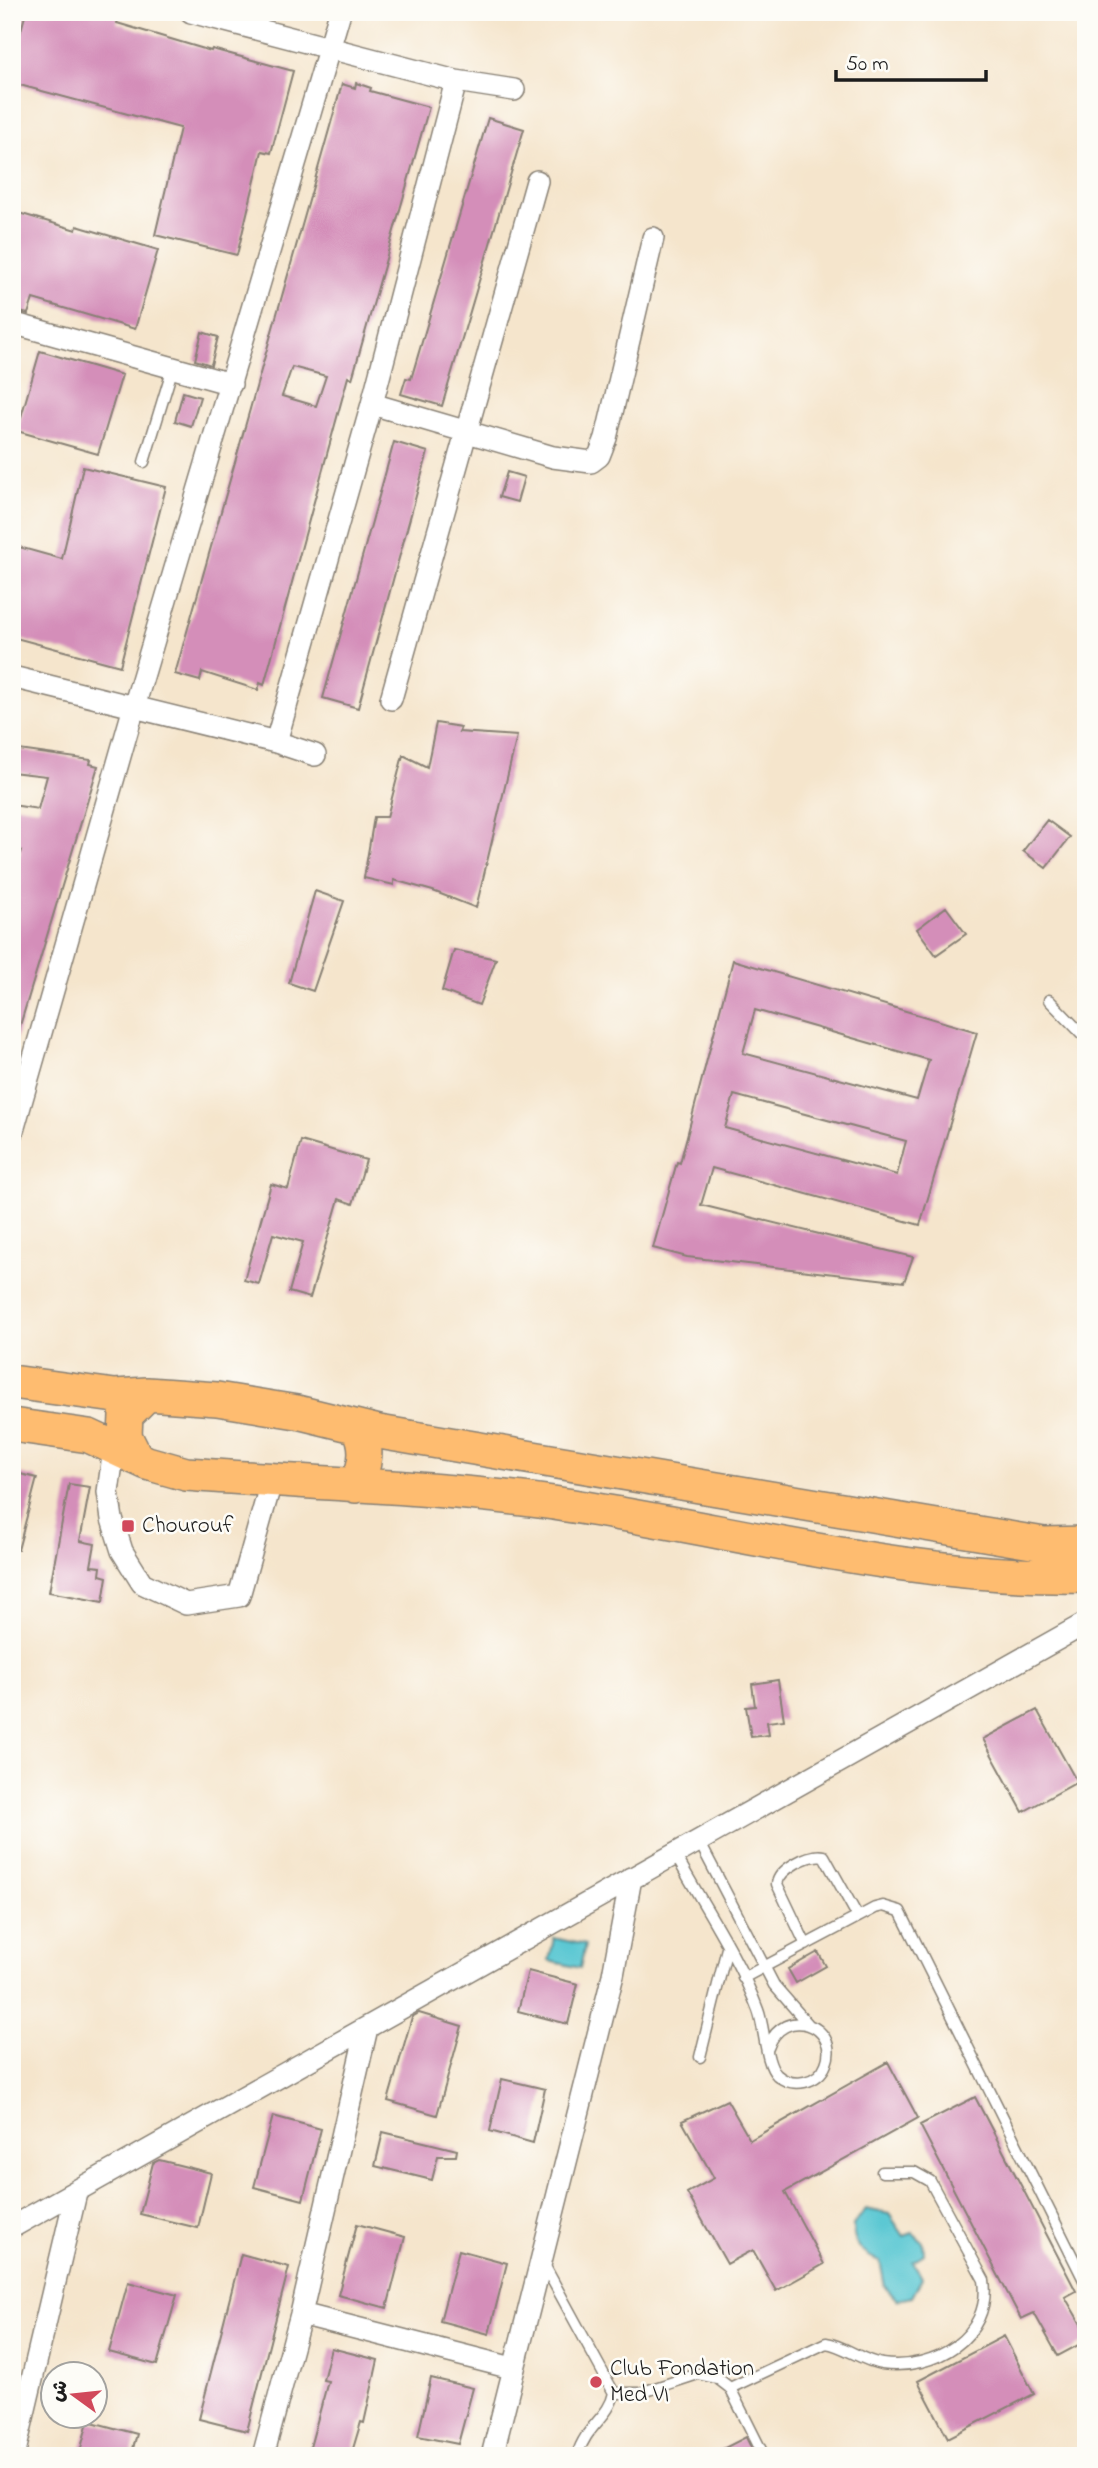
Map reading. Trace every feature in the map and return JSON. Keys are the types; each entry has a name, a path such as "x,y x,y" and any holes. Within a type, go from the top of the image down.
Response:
{"main road":[{"path":"12,1382 115,1396 147,1394 217,1399 297,1412 358,1427 1044,1544 1086,1543"},
{"path":"125,1453 126,1415 147,1394"},
{"path":"12,1425 89,1436 125,1453 186,1474 545,1502 720,1534 967,1572 1044,1577 1086,1576"},
{"path":"355,1486 362,1475 366,1444 358,1427"}],"street":[{"path":"191,12 456,81 514,90"},
{"path":"12,1134 134,707 340,12"},
{"path":"276,742 372,404 456,81"},
{"path":"391,699 537,181"},
{"path":"372,404 574,462 591,462 599,456 653,238"},
{"path":"12,323 231,384"},
{"path":"12,677 276,742 315,755"},
{"path":"125,1453 108,1492 122,1551 142,1583 186,1604 239,1596 272,1479"},
{"path":"12,2227 1086,1623"},
{"path":"492,2456 613,1975 631,1878"},
{"path":"263,2456 301,2314 367,2028"},
{"path":"14,2456 76,2193"},
{"path":"301,2314 512,2368"}],"lane":[{"path":"144,462 173,367"},
{"path":"1049,1000 1086,1038"},
{"path":"675,1854 760,2013 771,2067 777,2075 795,2083 814,2079 826,2064 827,2045 823,2035 784,1999 764,1967 699,1841"},
{"path":"806,1945 778,1888 777,1879 782,1872 815,1855 824,1856 858,1917"},
{"path":"743,1978 883,1906 900,1911 1086,2284"},
{"path":"700,2057 727,1948"},
{"path":"768,2048 778,2030 797,2022 808,2024"},
{"path":"730,2388 826,2343 874,2362 902,2365 918,2363 951,2348 978,2323 986,2298 984,2280 930,2181 914,2172 882,2172"},
{"path":"541,2259 614,2393"},
{"path":"614,2393 639,2393 698,2374 717,2378 730,2388 764,2456"},
{"path":"577,2456 582,2437 605,2414 614,2393"}],"water":[{"path":"554,1938 585,1945 580,1968 549,1961"},
{"path":"866,2209 889,2214 904,2236 913,2233 923,2242 924,2254 913,2261 922,2278 912,2297 897,2300 885,2287 880,2261 868,2256 857,2243 853,2225"}],"building":[{"path":"26,12 101,12 119,17 117,23 211,51 212,49 293,71 271,153 262,151 237,255 155,235 180,128 12,83 12,64"},
{"path":"356,83 371,88 370,91 429,107 352,379 348,377 264,685 260,683 258,690 202,672 200,681 175,674 342,84 355,88","holes":["292,367 326,376 316,406 282,396"]},
{"path":"488,118 524,129 442,406 401,394 406,378 411,379"},
{"path":"12,211 76,230 77,226 158,250 135,329 33,299 28,314 12,310"},
{"path":"202,332 218,337 211,365 195,360"},
{"path":"40,351 122,375 98,454 17,431"},
{"path":"183,392 200,397 191,426 175,421"},
{"path":"394,442 428,452 358,708 323,698"},
{"path":"83,467 166,487 120,666 12,637 12,545 62,559"},
{"path":"507,472 524,477 517,502 499,497"},
{"path":"436,723 461,727 459,732 517,736 476,908 433,891 394,880 394,885 364,878 374,817 387,817 403,755 427,767"},
{"path":"12,749 91,760 90,764 98,766 16,1039 12,1038 12,878 21,850 12,849 12,805 38,809 47,776 12,772"},
{"path":"1047,820 1070,837 1046,868 1023,851"},
{"path":"315,891 344,901 313,991 289,983"},
{"path":"946,907 966,934 936,955 917,929"},
{"path":"454,950 496,959 479,1005 442,991"},
{"path":"733,960 977,1032 920,1225 712,1168 701,1205 913,1257 904,1282 687,1257 653,1248 677,1162 680,1163","holes":["755,1010 929,1060 917,1100 743,1053","734,1095 906,1141 897,1175 725,1128"]},
{"path":"301,1141 366,1160 353,1204 339,1199 310,1298 289,1292 303,1242 273,1234 259,1284 244,1280 271,1184 288,1189"},
{"path":"12,1472 37,1478 18,1550 12,1550"},
{"path":"69,1484 90,1487 80,1541 95,1544 91,1566 101,1567 100,1575 107,1577 103,1602 49,1592"},
{"path":"778,1680 784,1720 767,1722 769,1735 751,1737 746,1707 755,1706 752,1684"},
{"path":"1037,1710 1077,1782 1023,1812 983,1739"},
{"path":"818,1952 826,1966 796,1983 788,1969"},
{"path":"528,1971 578,1984 568,2024 518,2011"},
{"path":"419,2013 462,2026 437,2115 388,2101 412,2017"},
{"path":"888,2062 918,2118 785,2192 824,2264 776,2291 753,2250 727,2264 687,2193 714,2178 682,2121 727,2100 750,2140"},
{"path":"502,2079 545,2089 533,2143 490,2131"},
{"path":"975,2097 1076,2291 1065,2297 1086,2333 1086,2341 1058,2356 1034,2313 1021,2319 920,2125"},
{"path":"273,2116 321,2129 303,2200 254,2187"},
{"path":"383,2132 457,2150 456,2156 438,2156 432,2180 375,2166"},
{"path":"159,2160 211,2173 198,2228 140,2214 153,2163"},
{"path":"357,2224 405,2237 387,2308 338,2295"},
{"path":"459,2250 507,2263 489,2334 440,2321"},
{"path":"241,2254 289,2267 247,2431 199,2419"},
{"path":"128,2282 177,2295 157,2365 109,2352"},
{"path":"1004,2336 1034,2394 948,2438 918,2381"},
{"path":"331,2348 378,2360 364,2423 361,2422 352,2452 348,2456 313,2456 314,2452 309,2451 328,2381 323,2380"},
{"path":"431,2378 473,2388 458,2444 418,2436"},
{"path":"108,2426 137,2434 131,2456 79,2456 86,2430 108,2430"},
{"path":"746,2437 755,2456 709,2456"}],"place":[{"name":"Chourouf","path":"128,1526"},
{"name":"Club Fondation Med VI","path":"596,2382"}]}
